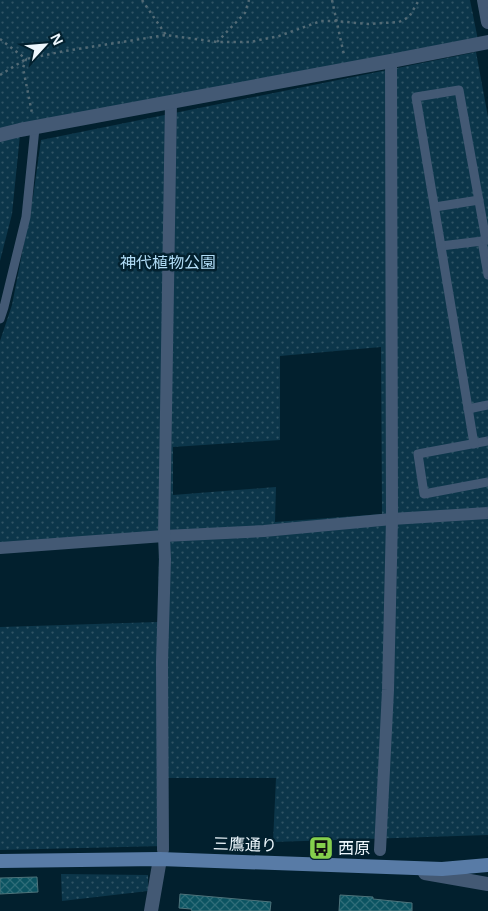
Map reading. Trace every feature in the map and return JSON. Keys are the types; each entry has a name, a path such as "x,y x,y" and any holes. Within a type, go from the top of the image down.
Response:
{"main road":[{"name":"三鷹通り","path":"0,861 162,855 399,868 442,869 488,865"}],"street":[{"path":"484,0 488,22"},
{"path":"0,135 488,42"},
{"path":"380,850 388,690 392,520 391,61"},
{"path":"151,911 162,855 164,536 171,102"},
{"path":"0,548 164,536 264,532 488,513"},
{"path":"399,868 488,884"}],"lane":[{"path":"474,444 416,97 459,90 479,200 488,275"},
{"path":"0,319 26,218 35,128"},
{"path":"435,207 479,200"},
{"path":"442,246 485,241"},
{"path":"468,408 488,405"},
{"path":"488,441 418,454 424,494 488,482"}],"path":[{"path":"142,0 166,35"},
{"path":"217,42 245,13 249,0"},
{"path":"332,0 347,70"},
{"path":"0,75 26,59 166,35 217,42 250,42 279,36 321,21 368,24 399,22 409,17 419,0"},
{"path":"0,39 26,59"},
{"path":"26,59 23,68 35,128"}],"green space":[{"path":"0,0 470,0 478,40 21,125 12,214 0,261"},
{"name":"神代植物公園","path":"476,52 488,117 488,835 273,842 276,778 167,778 164,846 0,850 0,627 158,622 159,541 0,553 0,341 12,305 33,197 41,140","holes":["381,347 382,514 275,522 276,487 173,495 173,447 280,440 280,356"]},
{"path":"61,874 148,875 148,891 62,901"}],"building":[{"path":"37,877 38,892 0,894 0,878"},
{"path":"180,894 271,902 270,911 192,911 191,909 179,908"},
{"path":"340,895 373,897 373,899 412,903 412,911 339,911"}],"place":[{"name":"西原","path":"321,848"}]}
